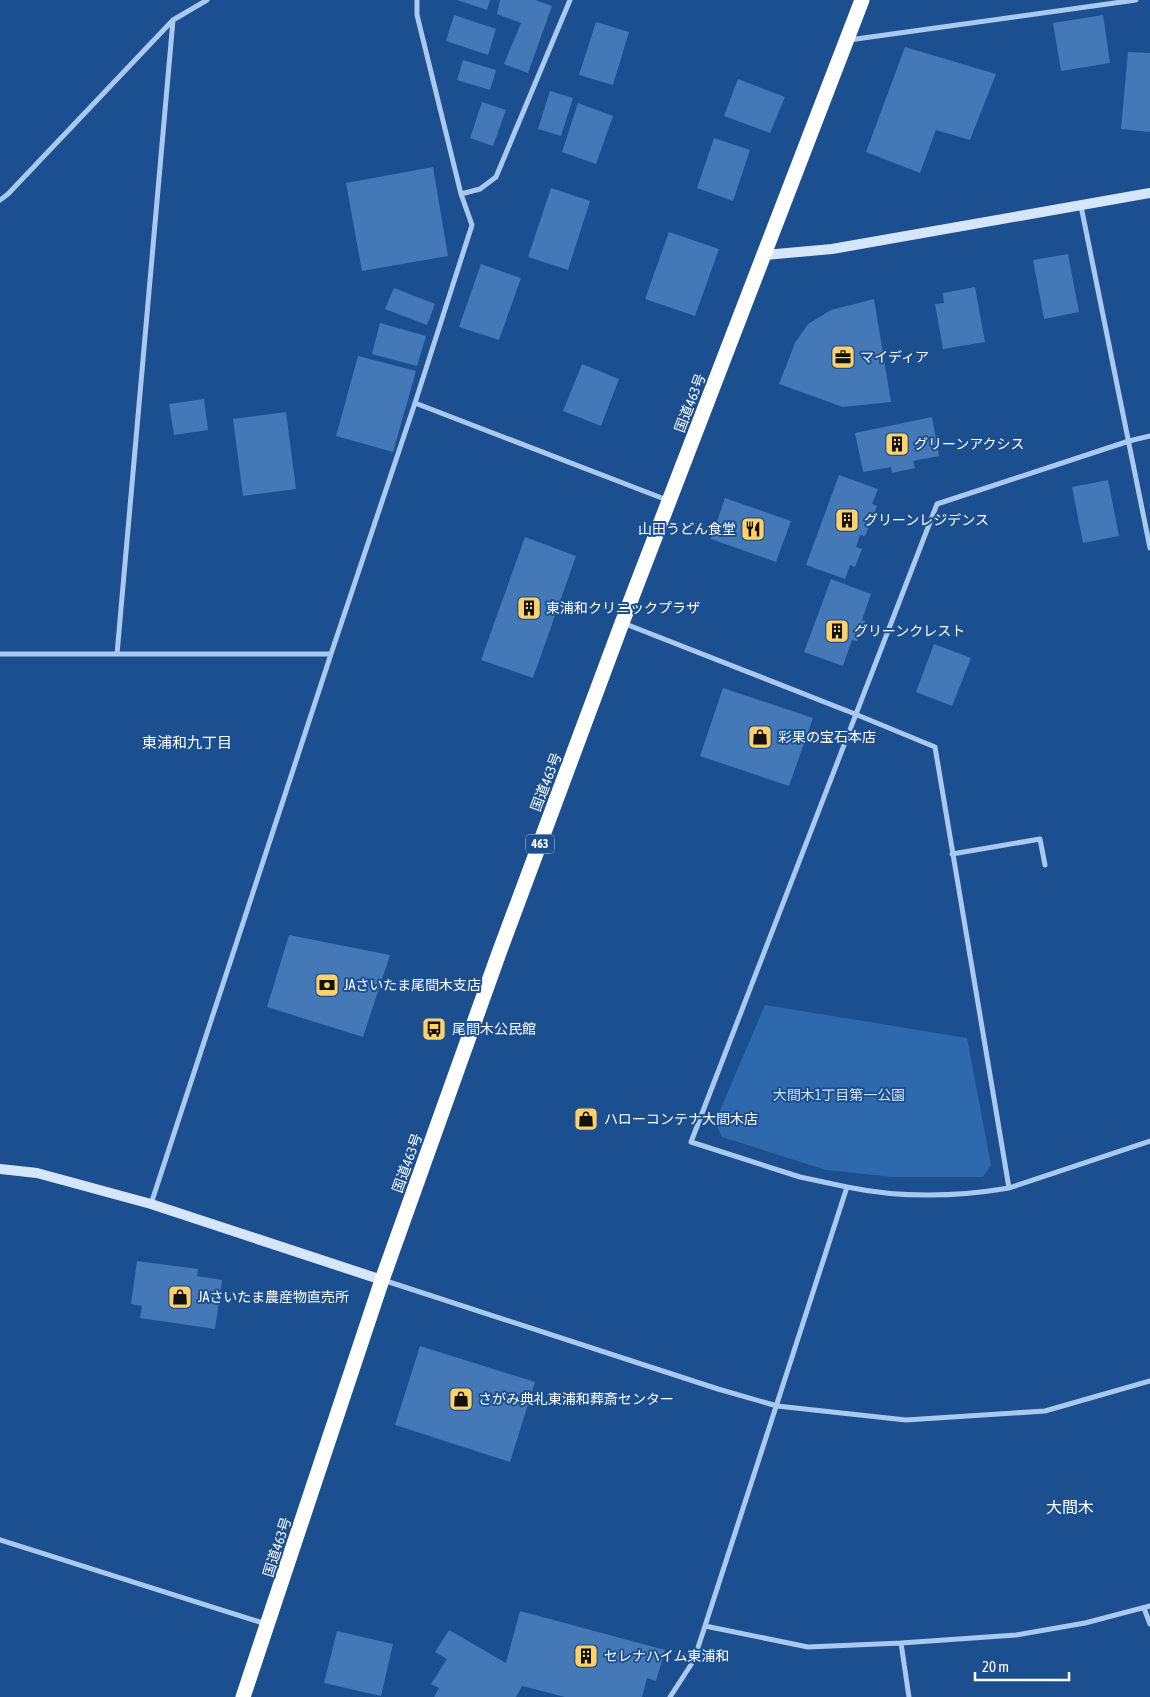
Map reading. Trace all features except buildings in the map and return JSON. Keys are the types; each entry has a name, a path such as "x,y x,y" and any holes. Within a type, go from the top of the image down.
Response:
{"highway":[{"name":"国道463号","path":"243,1697 382,1280 499,953 622,623 765,256 862,0"}],"street":[{"path":"0,200 8,194 173,20 207,0"},
{"path":"151,1204 331,654 416,402 472,224 461,194 417,15 417,0"},
{"path":"461,194 480,189 496,177 570,0"},
{"path":"846,40 1136,0"},
{"path":"116,654 173,20"},
{"path":"765,256 832,249 1150,193"},
{"path":"1081,206 1150,548"},
{"path":"416,402 670,501"},
{"path":"1150,436 1129,441 937,504 691,1142 800,1177 866,1191 909,1194 961,1194 1009,1188 1150,1141"},
{"path":"622,623 935,747 1009,1188"},
{"path":"0,654 331,654"},
{"path":"952,854 1040,838 1045,865"},
{"path":"0,1169 37,1173 151,1204 718,1389 777,1406 906,1420 1045,1411 1150,1381"},
{"path":"670,1697 694,1660 847,1187"},
{"path":"0,1540 268,1625"},
{"path":"705,1626 808,1647 1016,1635 1085,1623 1147,1607 1150,1624"},
{"path":"901,1643 909,1697"}],"green space":[{"name":"大間木1丁目第一公園","path":"765,1005 967,1038 991,1165 983,1177 893,1177 826,1170 722,1137 715,1122"}],"place":[{"name":"マイディア","path":"843,357"},
{"name":"グリーンアクシス","path":"897,444"},
{"name":"グリーンレジデンス","path":"847,520"},
{"name":"山田うどん食堂","path":"753,529"},
{"name":"東浦和クリニックプラザ","path":"529,608"},
{"name":"グリーンクレスト","path":"837,631"},
{"name":"彩果の宝石本店","path":"760,737"},
{"name":"JAさいたま尾間木支店","path":"327,985"},
{"name":"尾間木公民館","path":"434,1029"},
{"name":"ハローコンテナ大間木店","path":"586,1119"},
{"name":"JAさいたま農産物直売所","path":"180,1297"},
{"name":"さがみ典礼東浦和葬斎センター","path":"461,1399"},
{"name":"セレナハイム東浦和","path":"586,1656"}],"district":[{"name":"東浦和九丁目","path":"187,742"},
{"name":"大間木","path":"1070,1507"}]}
